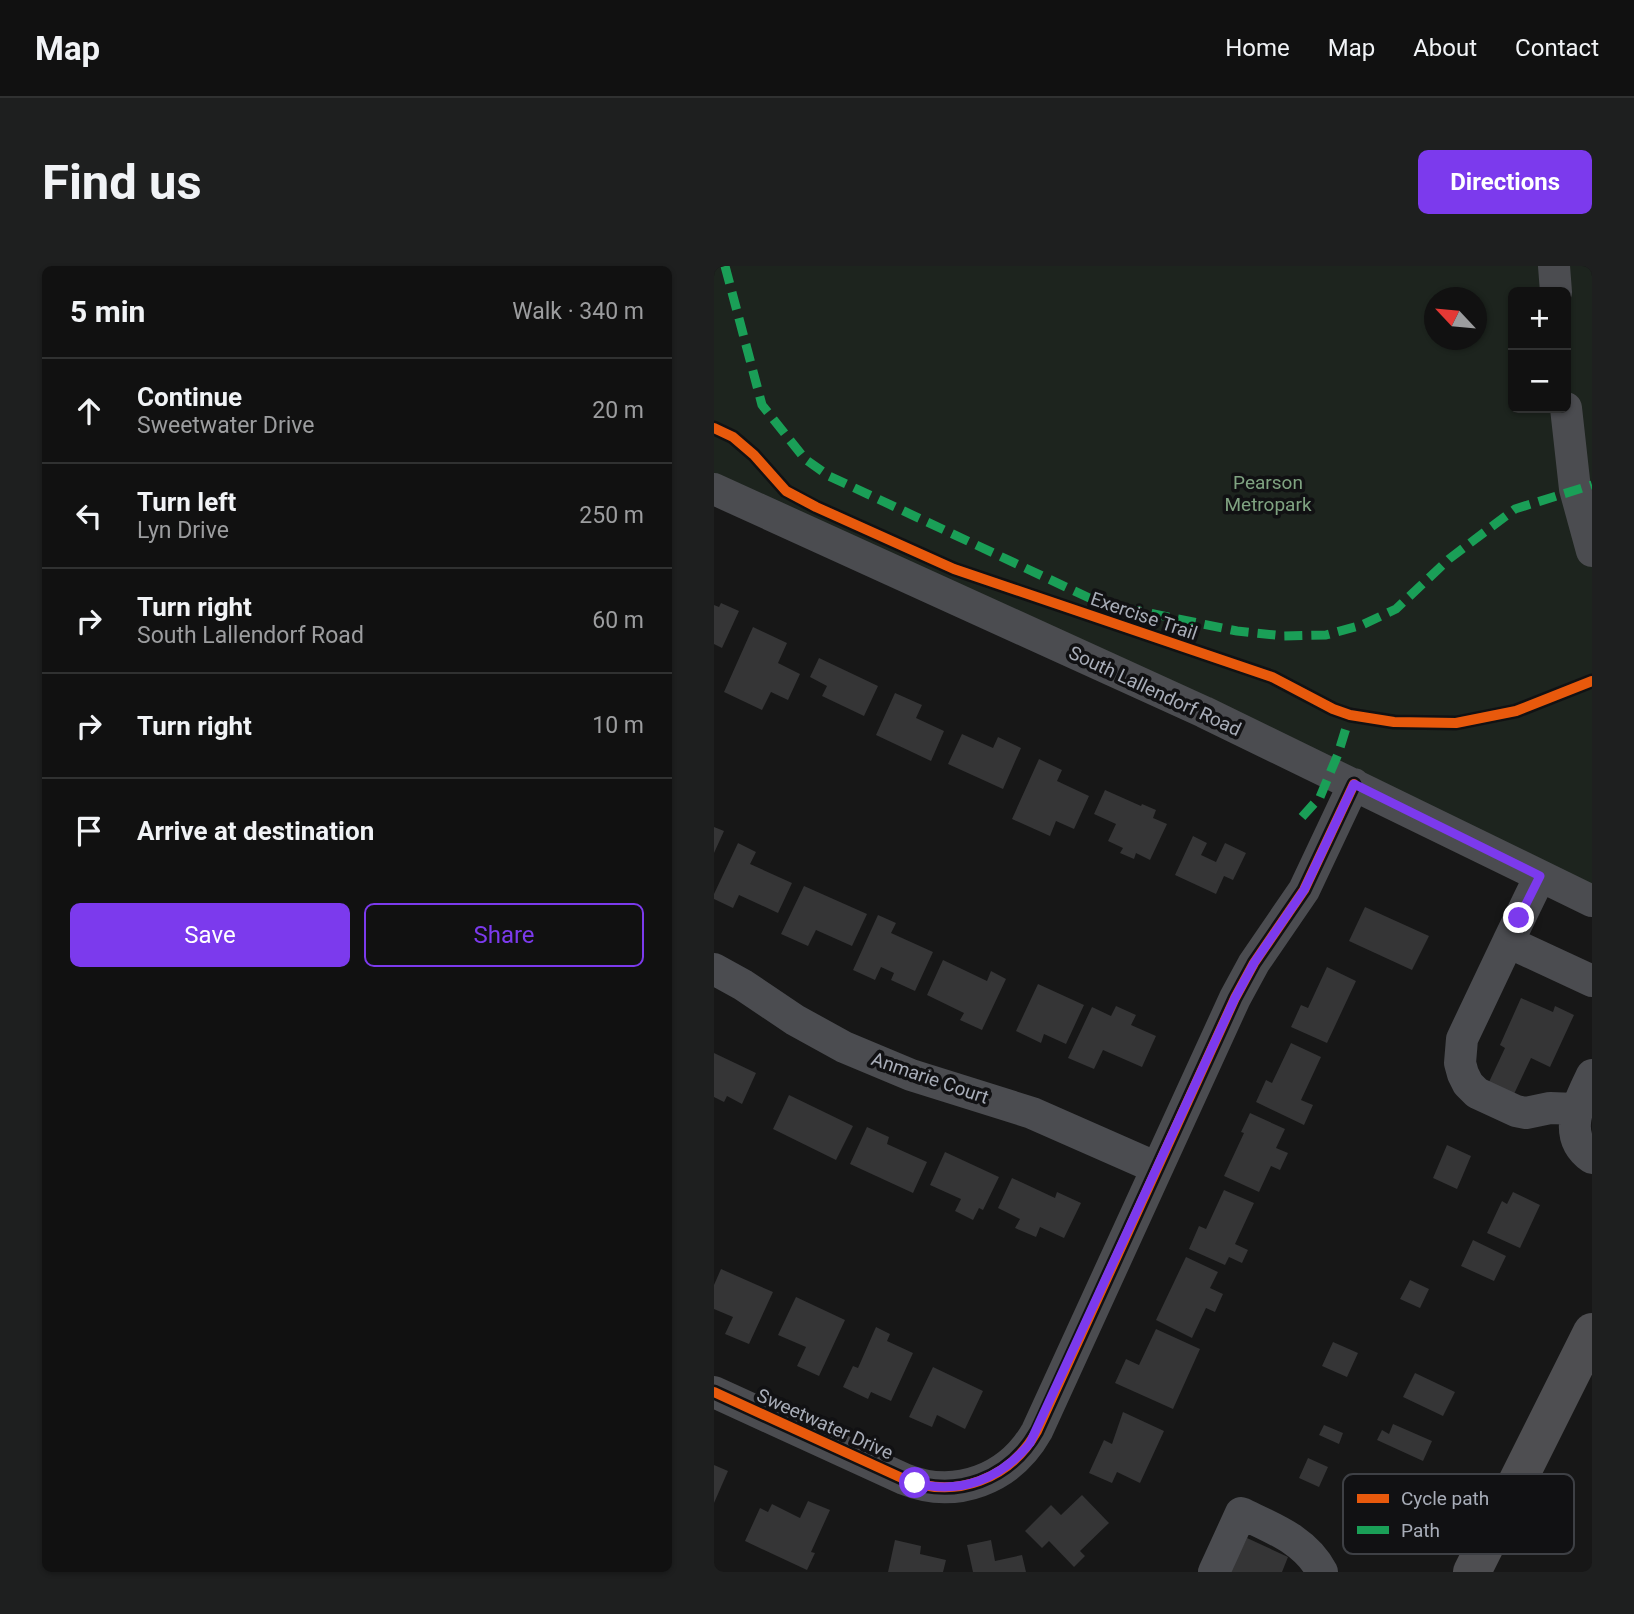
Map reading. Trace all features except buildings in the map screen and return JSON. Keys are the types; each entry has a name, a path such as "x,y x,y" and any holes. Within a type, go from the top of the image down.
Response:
{"highway":[{"path":"1521,1474 1592,1332"},
{"path":"1472,1572 1481,1554"}],"street":[{"path":"1554,266 1556,287"},
{"path":"1567,413 1575,489 1592,551"},
{"name":"South Lallendorf Road","path":"714,489 1204,712 1592,900"},
{"path":"1157,1168 1235,998 1254,963 1304,890 1354,784"},
{"path":"1540,876 1462,1039 1460,1063 1468,1084 1477,1093 1516,1111 1526,1113 1550,1108 1576,1109"},
{"path":"1508,942 1592,981"},
{"name":"Anmarie Court","path":"714,969 844,1047 911,1075 1032,1113 1157,1168"},
{"path":"1592,1075 1576,1109 1576,1136 1584,1152 1592,1158"},
{"name":"Sweetwater Drive","path":"714,1392 915,1483 939,1488 963,1487 998,1473 1030,1443 1157,1168"},
{"path":"1214,1572 1241,1513 1288,1535 1315,1559 1322,1572"}],"green space":[{"name":"Pearson Metropark","path":"714,266 1592,266 1592,901 714,489"}],"marked path":[{"path":"725,266 762,405 805,459 829,476 1100,603 1237,631 1284,636 1326,635 1362,625 1396,609 1449,559 1515,509 1592,485"},
{"path":"1302,817 1320,797 1338,754 1350,715"}],"cycle path":[{"name":"Exercise Trail","path":"714,428 733,437 754,455 786,491 816,507 954,569 1272,677 1350,715 1394,722 1456,723 1516,711 1592,681"},
{"path":"714,1392 904,1479 924,1485 962,1486 997,1473 1012,1462 1026,1448 1037,1431 1235,998 1254,963 1304,890 1354,784"}],"route":[{"path":"915,1483 939,1488 963,1487 977,1483 1010,1464 1030,1443 1235,998 1254,963 1304,890 1354,784 1540,876 1519,918"}]}
